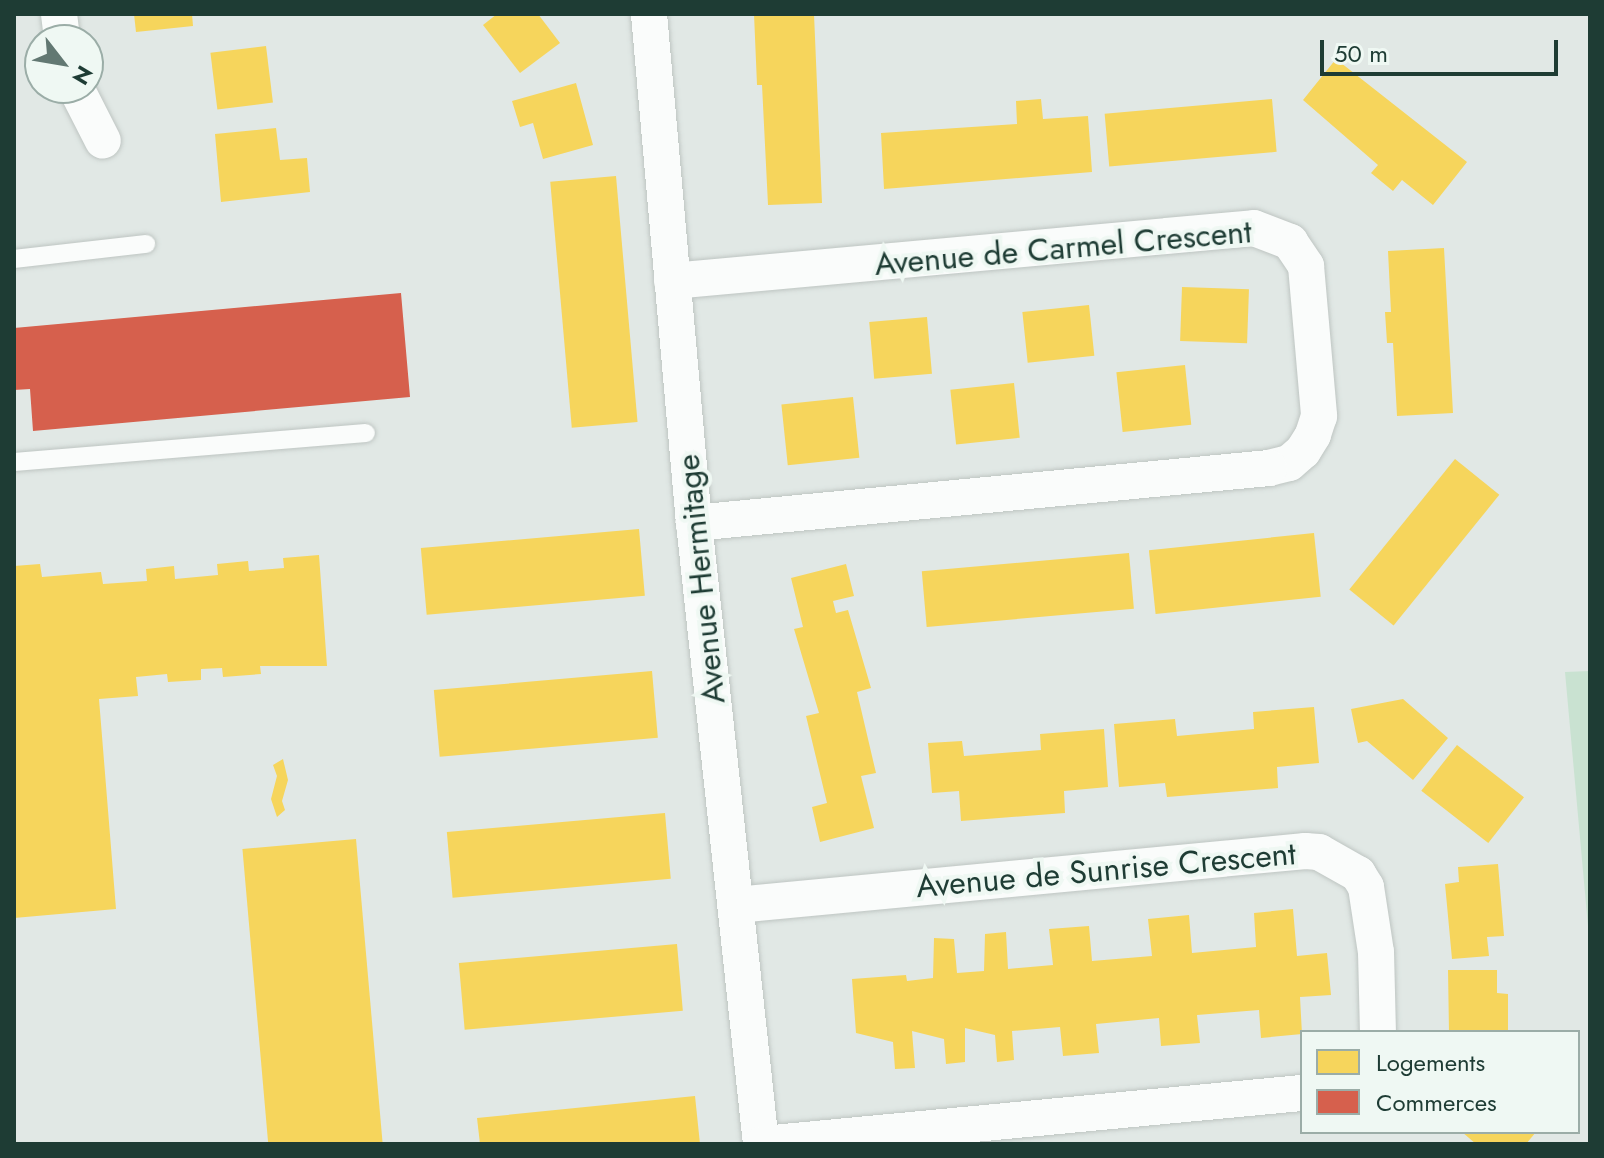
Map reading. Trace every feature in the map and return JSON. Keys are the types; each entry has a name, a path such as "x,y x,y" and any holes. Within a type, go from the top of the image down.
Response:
{"street":[{"name":"Avenue Hermitage","path":"649,14 694,523 762,1144"},
{"path":"84,104 103,141"},
{"name":"Avenue de Carmel Crescent","path":"672,281 1254,228 1275,233 1300,253 1306,266 1313,341 1319,416 1313,435 1289,463 1269,468 694,523"},
{"name":"Avenue de Sunrise Crescent","path":"736,905 1289,852 1319,852 1358,874 1366,887 1376,952 1378,1030"},
{"path":"762,1144 1300,1093"}],"lane":[{"path":"14,259 146,244"},
{"path":"14,462 366,433"}],"green space":[{"path":"1590,671 1590,948 1565,672"}],"building: Logements":[{"path":"134,14 192,14 193,26 136,32"},
{"path":"497,14 538,14 560,43 520,73 483,25"},
{"path":"754,14 814,14 822,203 768,205 762,85 757,85"},
{"path":"266,46 273,103 217,109 210,53"},
{"path":"1336,59 1467,162 1433,205 1402,180 1393,191 1371,173 1378,165 1303,100"},
{"path":"576,83 593,145 543,159 533,123 520,127 512,101"},
{"path":"1041,99 1043,119 1088,116 1092,172 884,189 881,133 1017,124 1016,101"},
{"path":"1272,99 1277,152 1109,166 1105,114"},
{"path":"276,128 280,160 307,158 310,192 221,202 215,134"},
{"path":"616,176 638,422 572,428 550,182"},
{"path":"1444,248 1453,413 1397,416 1393,343 1387,343 1385,312 1391,312 1388,251"},
{"path":"1182,287 1249,289 1247,343 1180,341"},
{"path":"1089,305 1094,356 1028,363 1022,312"},
{"path":"927,317 932,374 874,379 869,322"},
{"path":"1185,365 1191,425 1123,432 1116,372"},
{"path":"1014,383 1020,438 956,444 950,390"},
{"path":"853,397 859,458 788,465 781,405"},
{"path":"1455,459 1499,495 1394,625 1349,590"},
{"path":"639,529 645,596 427,615 421,548"},
{"path":"1314,533 1321,597 1156,614 1149,550"},
{"path":"1129,553 1134,609 927,627 922,571"},
{"path":"319,555 327,666 260,666 261,674 223,677 222,668 201,669 201,680 168,682 167,674 136,677 138,696 99,699 116,909 14,918 14,566 40,564 42,577 101,572 103,584 147,581 146,569 174,566 175,579 218,575 217,564 248,561 249,571 284,568 283,558"},
{"path":"846,564 854,596 833,601 836,613 848,610 871,688 857,692 876,773 861,776 874,828 820,842 812,807 827,803 806,716 819,713 794,629 803,627 791,578"},
{"path":"652,671 658,738 440,757 434,690"},
{"path":"1403,699 1448,738 1413,780 1367,741 1358,743 1351,709"},
{"path":"1314,707 1319,763 1277,767 1278,788 1167,797 1165,783 1119,787 1114,724 1175,719 1177,736 1254,729 1253,712"},
{"path":"1104,729 1108,787 1064,791 1065,813 961,821 959,791 932,793 928,743 962,741 964,756 1041,750 1040,734"},
{"path":"1457,745 1524,797 1488,843 1421,791"},
{"path":"283,759 288,780 282,801 285,810 277,817 271,799 277,776 273,765"},
{"path":"665,813 671,879 453,898 447,832"},
{"path":"356,839 383,1144 268,1144 242,849"},
{"path":"1498,864 1504,936 1487,937 1489,956 1452,959 1445,884 1459,882 1458,867"},
{"path":"1293,909 1297,956 1327,953 1331,995 1300,997 1300,1034 1261,1038 1259,1010 1197,1015 1200,1043 1161,1046 1159,1018 1096,1024 1099,1053 1063,1056 1060,1027 1012,1031 1014,1060 997,1062 995,1035 965,1028 965,1062 946,1064 944,1039 912,1031 915,1068 895,1069 893,1042 856,1033 852,979 906,975 907,981 933,978 934,938 954,939 957,973 984,971 985,934 1006,932 1008,969 1053,965 1049,929 1089,926 1092,961 1152,956 1148,919 1189,915 1192,953 1256,947 1254,913"},
{"path":"677,944 683,1011 465,1030 459,963"},
{"path":"1448,970 1497,970 1497,993 1508,994 1508,1030 1449,1030"},
{"path":"695,1096 700,1144 480,1144 477,1118"},
{"path":"1464,1134 1534,1134 1526,1144 1476,1144"}],"building: Commerces":[{"path":"401,293 410,397 33,431 30,389 14,390 14,328"}]}
